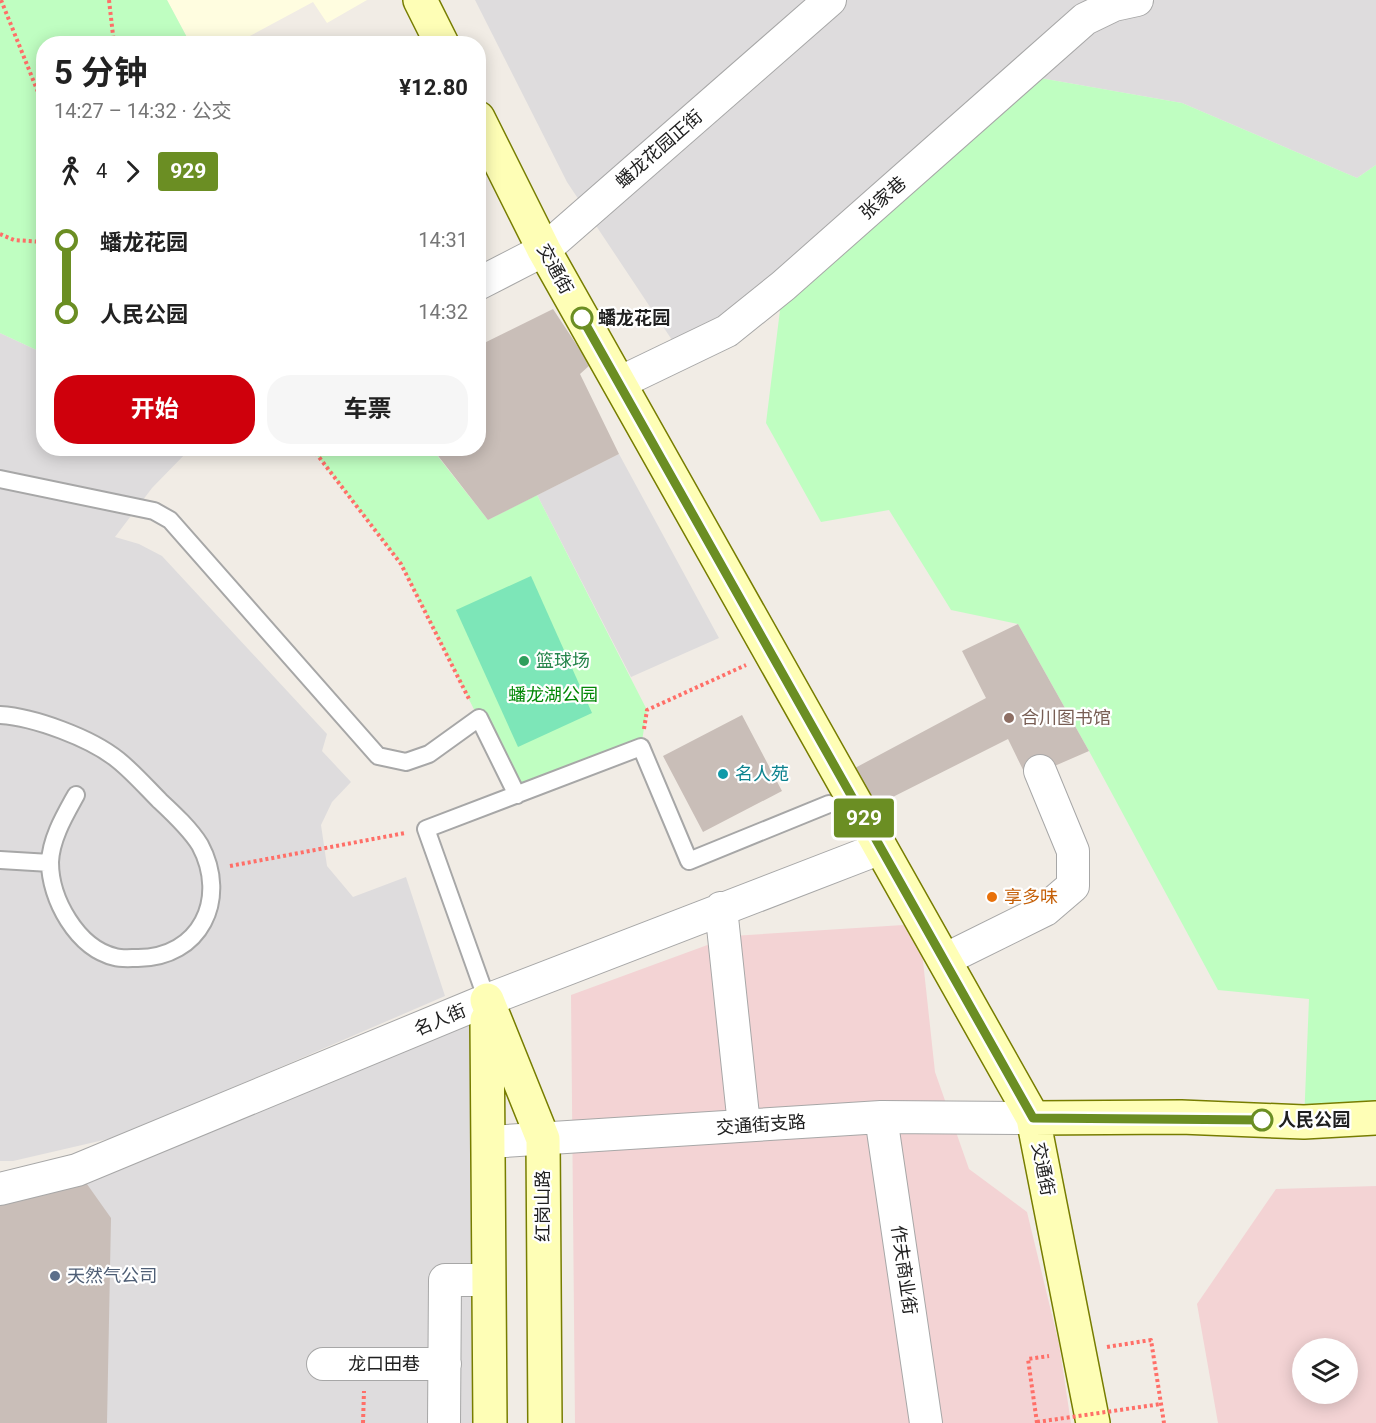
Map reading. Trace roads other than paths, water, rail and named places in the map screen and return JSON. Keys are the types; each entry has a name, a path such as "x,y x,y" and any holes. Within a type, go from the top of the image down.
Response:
{"main road":[{"path":"420,0 438,36"},
{"name":"交通街","path":"486,134 544,250 1033,1118 1093,1423"},
{"name":"红岗山路","path":"487,1000 543,1139 545,1423"},
{"name":"红岗山路","path":"487,1000 490,1423"},
{"path":"1033,1118 1181,1118 1304,1122 1376,1118"}],"street":[{"name":"蟠龙花园正街","path":"486,280 544,250 830,0"},
{"name":"张家巷","path":"619,383 727,331 783,286 1085,19 1114,5 1137,0"},
{"path":"944,960 1045,910 1073,886 1073,850 1040,771"},
{"name":"名人街","path":"0,1189 77,1170 487,1000 881,848"},
{"path":"721,908 744,1125"},
{"name":"交通街支路","path":"489,1142 881,1117 1033,1118"},
{"name":"作夫商业街","path":"881,1117 926,1423"},
{"name":"龙口田巷","path":"444,1423 445,1280 489,1280"},
{"name":"龙口田巷","path":"323,1364 445,1364"}],"lane":[{"path":"0,479 125,503 154,511 170,520 378,756 406,762 429,754 479,718 517,795 641,747 689,861 829,804"},
{"path":"0,715 14,716 71,734 117,759 180,821 200,845 208,870 212,899 204,921 184,946 155,958 115,958 85,943 61,911 50,863 57,830 75,795"},
{"name":"红岗山路","path":"487,1000 426,830 517,795"},
{"path":"0,860 50,863"}],"place":[{"name":"蟠龙花园","path":"582,318"},
{"name":"篮球场","path":"524,661"},
{"name":"合川图书馆","path":"1009,718"},
{"name":"名人苑","path":"723,774"},
{"name":"享多味","path":"992,897"},
{"name":"人民公园","path":"1262,1120"},
{"name":"天然气公司","path":"55,1276"}],"park label":[{"name":"蟠龙湖公园","path":"553,695"}]}
